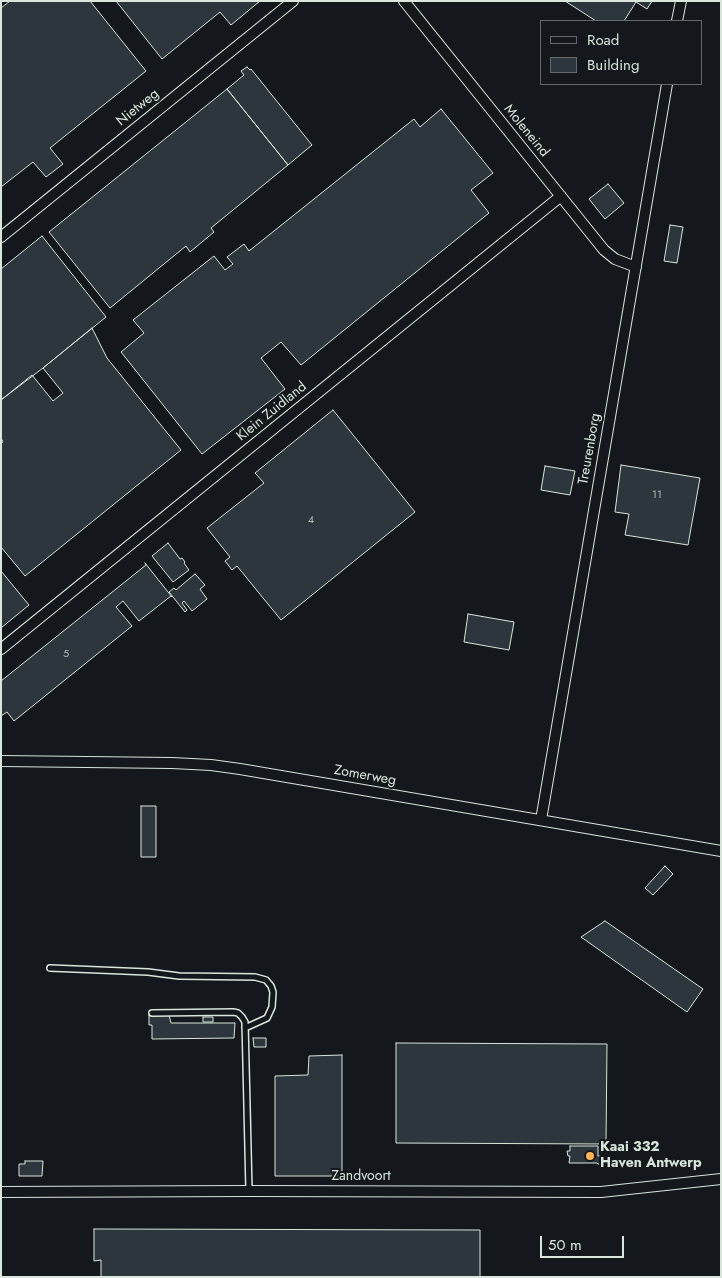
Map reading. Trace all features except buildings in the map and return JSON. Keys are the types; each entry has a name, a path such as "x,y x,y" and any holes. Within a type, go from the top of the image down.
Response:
{"street":[{"name":"Nietweg","path":"1,237 292,1"},
{"name":"Moleneind","path":"404,1 604,250 615,259 636,267"},
{"path":"678,20 681,1"},
{"name":"Treurenborg","path":"541,820 667,85"},
{"name":"Klein Zuidland","path":"1,649 561,196"},
{"name":"Zomerweg","path":"1,761 211,765 721,851"},
{"name":"Zandvoort","path":"1,1192 601,1192 721,1179"}],"lane":[{"path":"50,968 148,972 179,976 255,977 266,980 273,992 272,1007 267,1018 245,1028"},
{"path":"152,1013 238,1013 245,1022 249,1191"}],"place":[{"name":"Kaai 332 Haven Antwerp","path":"590,1156"}]}
